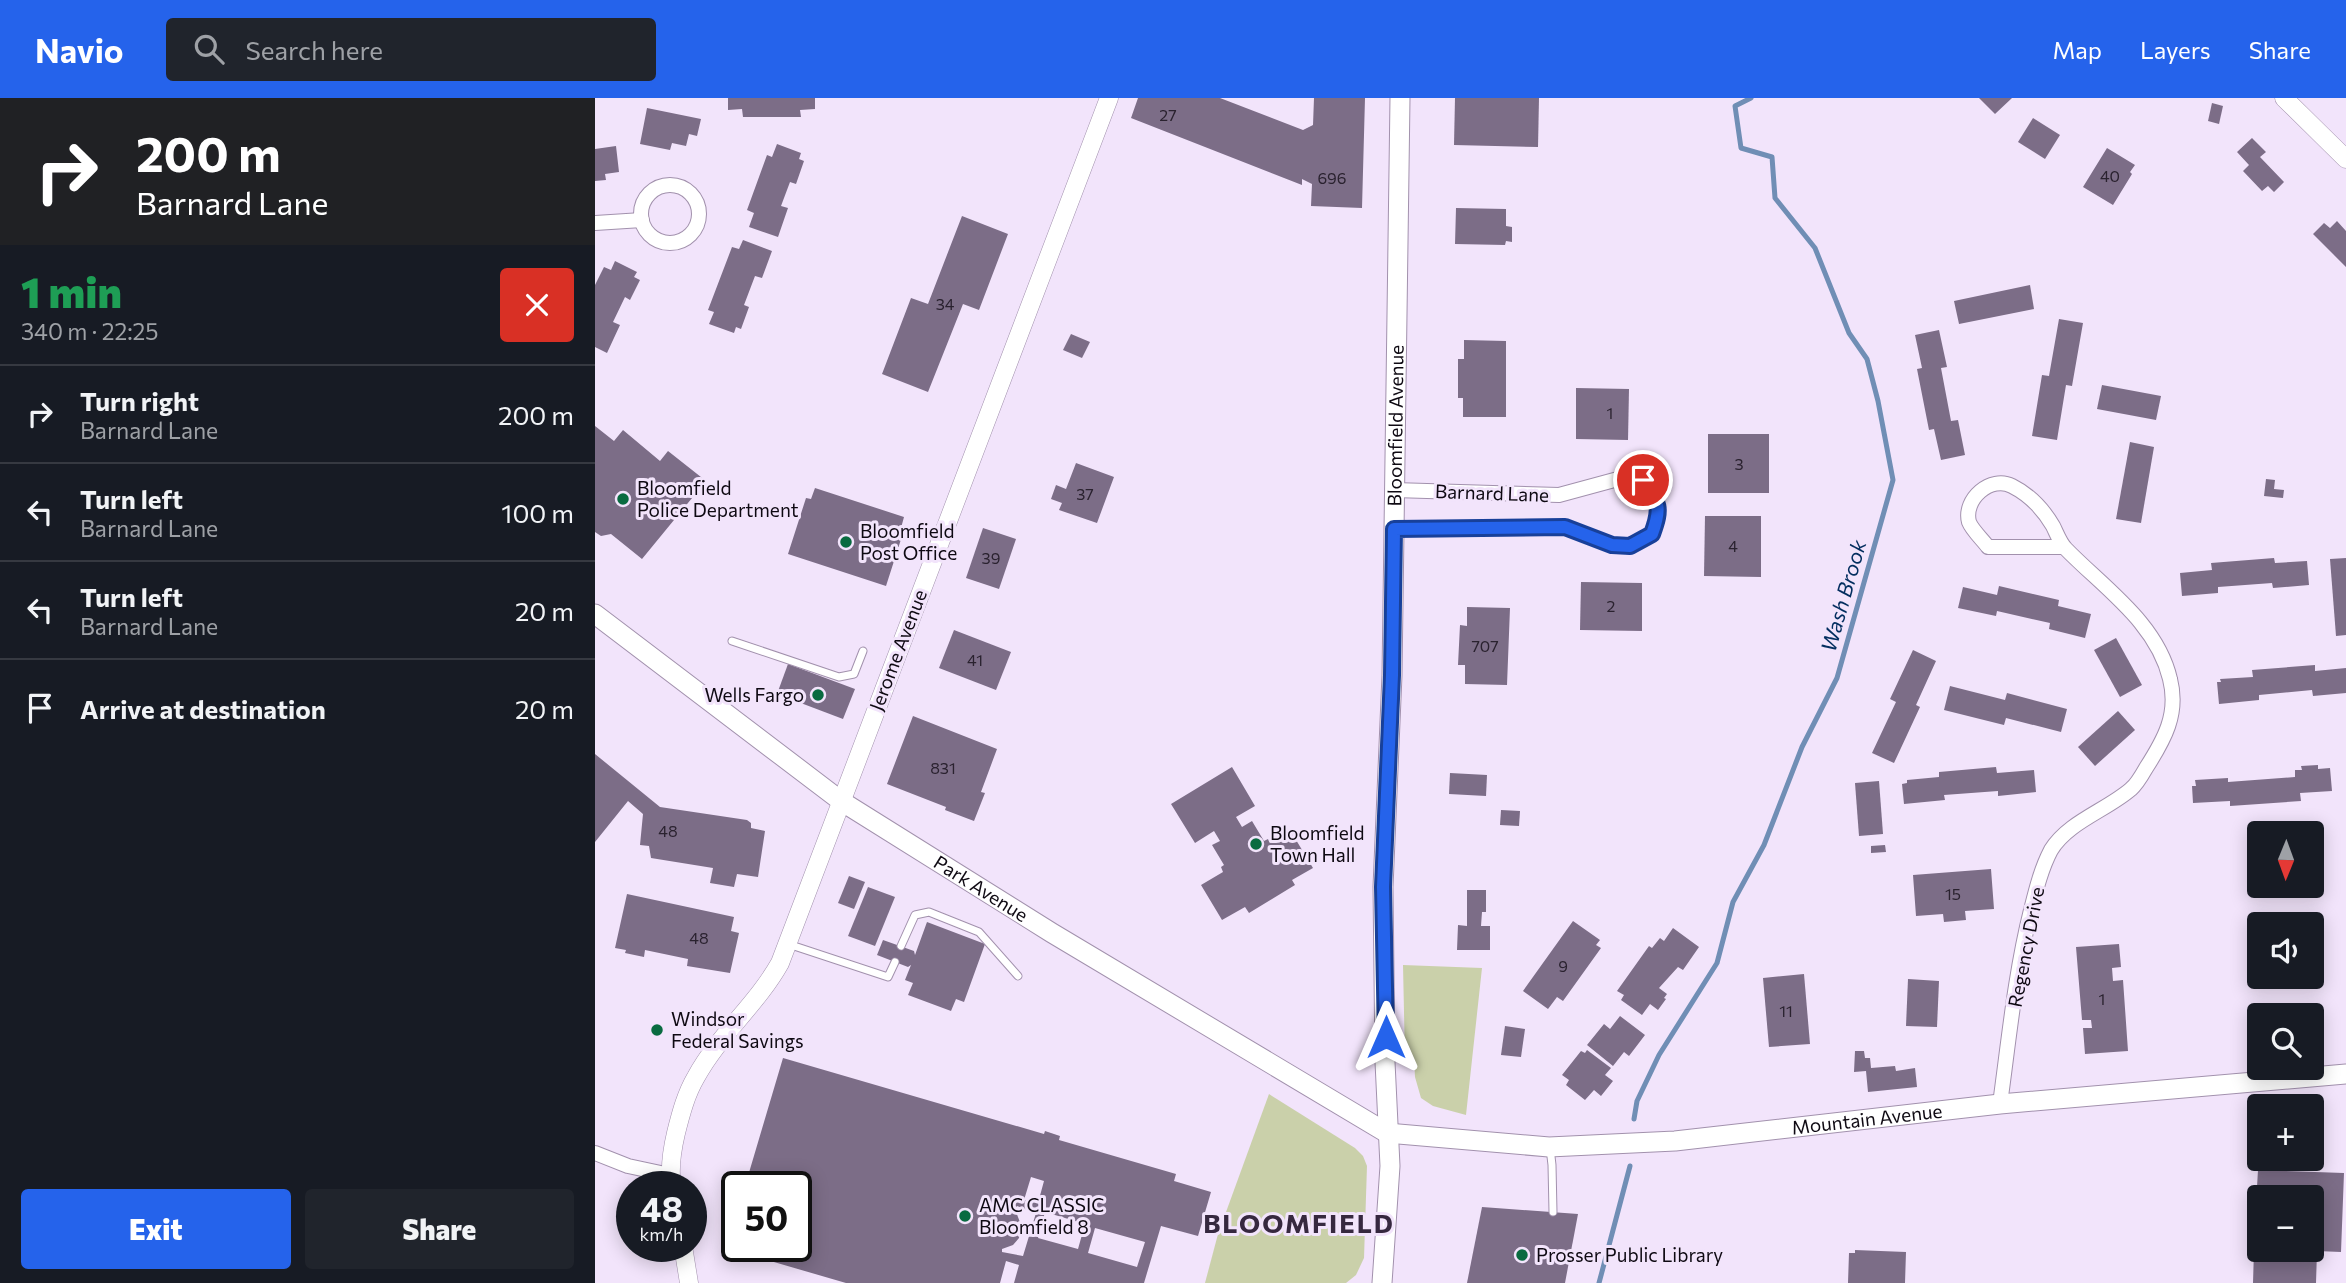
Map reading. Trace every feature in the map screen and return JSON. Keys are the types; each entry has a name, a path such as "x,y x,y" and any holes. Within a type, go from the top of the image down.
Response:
{"main road":[{"name":"Bloomfield Avenue","path":"1382,1283 1390,1166 1387,1133 1383,887 1392,675 1400,98"},
{"name":"Park Avenue","path":"595,614 841,801 1052,933 1387,1133"},
{"name":"Mountain Avenue","path":"1387,1133 1549,1147 1675,1141 2000,1104 2346,1074"}],"street":[{"name":"Jerome Avenue","path":"672,1171 674,1141 682,1107 697,1076 770,980 787,943 1109,98"},
{"path":"2284,98 2346,159"},
{"path":"668,184 687,189 699,205 699,222 688,237 680,241 664,242 656,239 645,228 642,220 644,201 658,187 668,184"},
{"path":"595,223 642,220"},
{"name":"Barnard Lane","path":"1394,490 1559,495 1618,480 1643,480 1657,499 1659,514 1652,534 1630,546 1612,545 1565,527 1394,529"},
{"name":"Regency Drive","path":"2000,1104 2025,935 2039,878 2052,848 2072,829 2133,788 2163,741 2174,709 2171,681 2162,654 2106,585 2064,547 2047,516 2031,497 2009,484 1990,485 1980,491 1970,503 1969,522 1988,547 2064,547"},
{"path":"595,1153 642,1171"},
{"path":"686,1262 689,1283"}],"lane":[{"path":"732,641 839,677 854,674 863,651"},
{"path":"901,946 915,915 929,912 979,932 1018,976"},
{"path":"787,943 888,977 895,962"},
{"path":"1549,1147 1553,1212"}],"green space":[{"path":"1403,965 1482,968 1466,1115 1433,1106 1421,1098 1415,1077 1414,1058 1405,1058"},
{"path":"1269,1094 1355,1148 1363,1156 1367,1166 1364,1258 1356,1275 1346,1283 1205,1283 1218,1234"}],"building":[{"path":"728,98 815,98 815,109 800,110 801,117 743,117 742,109 728,110"},
{"path":"1138,98 1220,98 1303,130 1313,125 1314,98 1365,98 1362,208 1311,206 1312,184 1302,179 1302,185 1131,118"},
{"path":"1455,98 1539,98 1538,147 1454,145"},
{"path":"1979,98 2012,98 1995,114"},
{"path":"2212,103 2223,106 2219,124 2208,121"},
{"path":"647,108 701,119 697,136 689,134 686,146 672,143 670,150 640,144"},
{"path":"2033,118 2060,135 2045,159 2018,142"},
{"path":"2252,138 2266,152 2260,157 2284,182 2274,192 2268,186 2262,191 2243,171 2249,165 2237,152"},
{"path":"777,144 801,153 799,159 804,161 796,184 790,182 781,206 788,208 778,237 749,227 754,213 747,210 767,155 772,157"},
{"path":"616,146 619,172 605,174 606,180 595,181 595,149"},
{"path":"2107,148 2135,165 2113,205 2083,187"},
{"path":"1456,208 1506,209 1506,226 1512,227 1512,242 1506,241 1505,245 1455,244"},
{"path":"962,216 1008,234 979,310 963,304 928,392 882,374 911,298 928,304"},
{"path":"2337,221 2346,231 2346,267 2313,234 2324,223 2330,228"},
{"path":"743,240 772,251 762,278 755,276 744,305 749,307 741,329 736,327 734,333 709,324 714,312 708,310 732,247 739,249"},
{"path":"615,261 637,272 634,277 640,280 630,300 625,297 613,322 620,325 607,353 595,347 595,285 604,267 611,270"},
{"path":"2030,285 2034,309 1959,324 1954,301"},
{"path":"2059,319 2083,323 2072,386 2066,385 2057,440 2032,436 2042,375 2049,376"},
{"path":"1939,330 1947,367 1941,368 1951,421 1958,420 1965,455 1941,460 1934,429 1929,430 1917,369 1922,368 1915,335"},
{"path":"1071,334 1090,342 1082,358 1063,350"},
{"path":"1464,340 1506,341 1506,417 1463,417 1463,398 1458,398 1458,359 1464,359"},
{"path":"2102,385 2161,396 2156,420 2097,409"},
{"path":"1576,388 1629,389 1628,440 1576,439"},
{"path":"595,426 614,441 623,430 660,461 668,451 706,481 642,559 611,534 601,536 595,532"},
{"path":"1708,434 1769,434 1769,493 1708,493"},
{"path":"2130,442 2154,447 2141,523 2116,519"},
{"path":"1076,463 1114,477 1097,523 1059,510 1062,503 1051,499 1056,485 1066,489"},
{"path":"2266,479 2275,480 2274,489 2284,490 2283,498 2264,496"},
{"name":"Bloomfield Post Office","path":"815,488 904,517 901,528 904,530 886,586 788,554 806,498 811,499"},
{"path":"1705,516 1761,516 1761,577 1704,576"},
{"path":"983,528 1016,539 999,589 966,578"},
{"path":"2274,558 2275,563 2307,561 2309,585 2273,588 2272,583 2218,587 2218,593 2182,596 2180,573 2212,570 2211,563"},
{"path":"2346,558 2346,635 2336,636 2330,559"},
{"path":"1581,582 1642,583 1642,631 1580,630"},
{"path":"1999,586 2059,600 2058,606 2091,614 2085,638 2049,629 2050,623 1997,611 1996,616 1958,608 1963,587 1997,595"},
{"path":"1467,607 1510,608 1507,685 1465,684 1465,665 1458,665 1460,625 1467,626"},
{"path":"954,630 1011,652 996,690 939,668"},
{"path":"2116,638 2142,685 2120,697 2094,650"},
{"path":"1913,650 1936,661 1916,705 1920,707 1894,763 1872,753 1896,702 1890,699"},
{"path":"788,664 855,689 843,719 777,694"},
{"path":"2315,665 2315,671 2346,668 2346,693 2313,696 2312,690 2259,695 2259,700 2219,704 2217,682 2221,682 2220,679 2253,677 2252,670"},
{"path":"1950,686 2005,700 2007,693 2067,709 2061,732 2006,718 2004,725 1944,710"},
{"path":"2118,711 2135,730 2095,766 2078,747"},
{"path":"913,716 997,749 981,792 985,793 974,821 887,784"},
{"path":"595,754 660,807 747,820 751,823 751,828 765,831 758,877 737,874 734,887 710,883 713,868 651,858 649,846 640,845 643,814 628,801 595,842"},
{"path":"2318,765 2318,769 2330,768 2332,791 2300,793 2301,801 2230,806 2230,801 2193,803 2192,786 2196,786 2195,780 2228,778 2228,782 2295,777 2295,770 2302,770 2301,766"},
{"name":"Bloomfield Town Hall","path":"1232,767 1255,806 1236,817 1242,827 1252,821 1264,841 1268,839 1270,843 1290,830 1313,868 1292,880 1295,885 1249,913 1245,907 1222,920 1201,885 1223,872 1221,867 1224,865 1212,845 1220,841 1214,831 1195,843 1171,804"},
{"path":"1996,767 1997,773 2034,770 2036,792 1998,796 1998,791 1944,795 1945,800 1904,804 1902,784 1907,783 1907,780 1939,777 1939,772"},
{"path":"1450,773 1487,775 1486,796 1449,794"},
{"path":"1879,781 1883,834 1859,836 1855,783"},
{"path":"1501,810 1520,811 1519,826 1500,825"},
{"path":"1885,845 1886,852 1871,853 1871,846"},
{"path":"1991,869 1994,909 1965,911 1966,920 1944,922 1943,914 1916,916 1913,875"},
{"path":"849,876 865,882 854,909 838,903"},
{"path":"868,887 895,897 875,946 848,936"},
{"path":"1467,890 1486,890 1486,912 1482,912 1481,926 1490,926 1490,950 1457,950 1458,925 1467,926"},
{"path":"627,894 734,917 731,931 739,933 730,973 687,966 688,959 645,950 644,957 615,948"},
{"path":"1573,921 1600,940 1596,945 1601,948 1563,1001 1557,997 1548,1009 1523,991"},
{"path":"927,922 985,944 964,1002 956,999 951,1011 908,995 913,983 905,980 911,965 908,967 877,955 883,940 914,951 915,955"},
{"path":"1673,928 1699,947 1683,970 1678,967 1659,988 1667,994 1658,1010 1650,1004 1642,1015 1621,1000 1624,995 1617,991 1649,946 1652,948 1660,938 1664,941"},
{"path":"2119,944 2121,967 2112,968 2113,981 2123,980 2128,1051 2085,1054 2083,1028 2092,1028 2091,1020 2082,1020 2076,947"},
{"path":"1804,974 1810,1044 1769,1047 1763,978"},
{"path":"1908,979 1939,981 1937,1027 1906,1026"},
{"path":"1620,1016 1645,1035 1629,1056 1624,1052 1613,1066 1587,1045 1604,1024 1610,1029"},
{"path":"1505,1026 1525,1029 1521,1057 1501,1055"},
{"path":"1587,1050 1611,1068 1605,1075 1613,1081 1601,1096 1594,1090 1585,1100 1566,1085 1569,1080 1562,1075 1581,1051 1585,1053"},
{"path":"1855,1051 1864,1051 1865,1058 1870,1058 1871,1068 1895,1066 1896,1071 1915,1068 1917,1087 1868,1092 1866,1071 1854,1072"},
{"path":"783,1058 1044,1134 1045,1131 1060,1136 1059,1140 1176,1174 1174,1181 1211,1192 1198,1236 1161,1226 1144,1283 1014,1283 1019,1265 1006,1261 1000,1283 846,1283 774,1262 812,1262 812,1171 749,1171","holes":["1031,1177 1044,1181 1038,1203 1024,1200","1017,1206 1036,1213 1023,1256 1002,1252 1002,1249 1013,1245 1019,1238 1021,1225 1015,1209","1045,1212 1085,1224 1078,1249 1038,1238","1095,1228 1145,1242 1137,1267 1088,1253"]},
{"path":"2258,1171 2344,1173 2341,1252 2324,1251 2324,1185 2257,1185"},
{"name":"Prosser Public Library","path":"1482,1207 1578,1214 1565,1283 1467,1283"},
{"path":"1855,1250 1906,1252 1905,1283 1848,1283 1849,1253 1855,1253"},
{"path":"2254,1262 2317,1262 2316,1283 2253,1283"}],"waterway":[{"name":"Wash Brook","path":"1634,1119 1637,1101 1659,1055 1717,963 1733,902 1764,845 1802,747 1837,678 1893,480 1867,359 1849,333 1815,248 1775,198 1772,157 1741,148 1735,106 1751,98"},
{"name":"Wash Brook","path":"1599,1283 1630,1166"}],"place":[{"name":"Bloomfield Police Department","path":"623,499"},
{"name":"Bloomfield Post Office","path":"846,542"},
{"name":"Wells Fargo","path":"818,695"},
{"name":"Bloomfield Town Hall","path":"1256,844"},
{"name":"Windsor Federal Savings","path":"657,1030"},
{"name":"AMC CLASSIC Bloomfield 8","path":"965,1216"},
{"name":"Prosser Public Library","path":"1522,1255"}],"district":[{"name":"BLOOMFIELD","path":"1299,1224"}],"route":[{"path":"1386,1037 1383,887 1392,675 1394,529 1565,527 1612,545 1630,546 1652,534 1659,514 1657,499 1643,480"}]}
